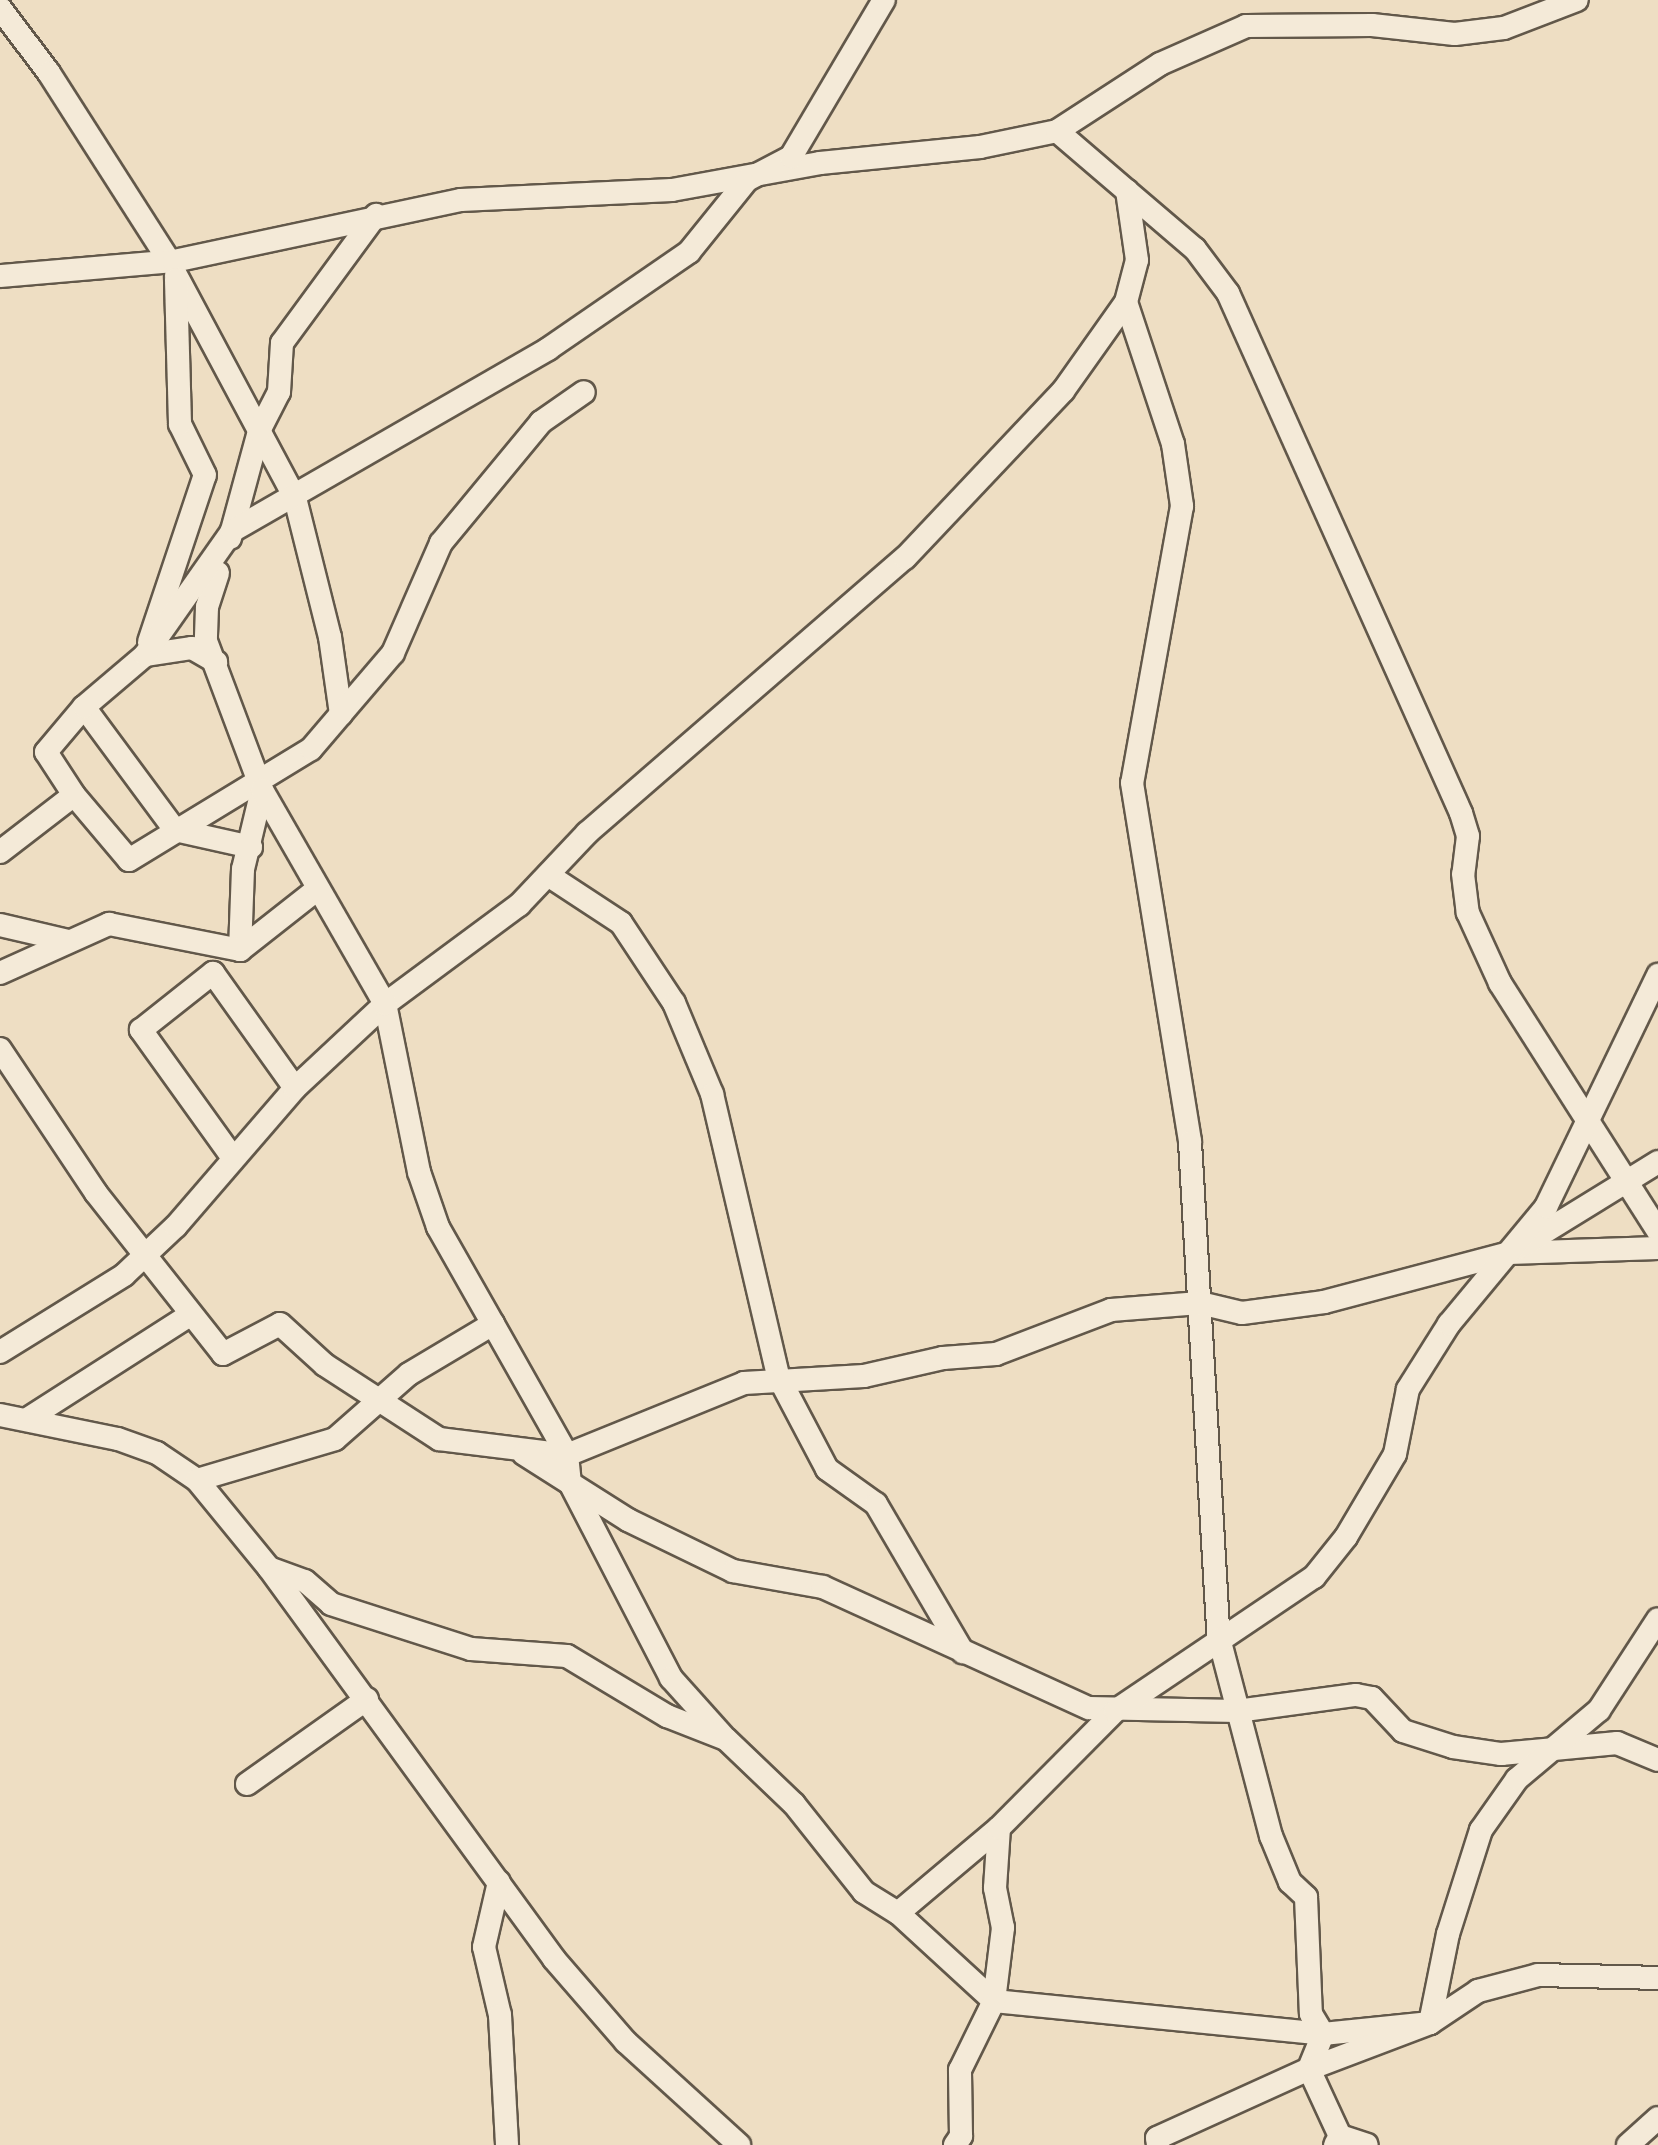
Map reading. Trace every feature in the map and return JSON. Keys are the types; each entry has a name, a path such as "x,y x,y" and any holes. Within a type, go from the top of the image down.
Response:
{"street":[{"path":"584,392 541,422 441,543 393,653 310,749 129,860 74,795 46,752 84,708 146,656 232,532 295,498 325,473 548,349 689,252 747,180 792,156 884,0"},
{"path":"0,276 173,266 376,215 461,200 614,195 747,180 820,163 980,147 1057,131 1160,64 1246,26 1372,25 1455,34 1504,28 1577,0"},
{"path":"0,8 50,72 173,266 295,498 330,637 341,714"},
{"path":"1057,131 1195,249 1228,292 1460,814 1468,836 1462,874 1468,913 1500,983 1586,1120 1631,1179 1658,1232"},
{"path":"0,1352 124,1275 176,1226 295,1088 384,1004 518,906 905,558 1063,391 1126,302 1137,260 1127,191"},
{"path":"376,215 282,343 279,392 259,431 207,607 206,641 259,783 315,891 384,1004 419,1172 438,1227 567,1455 570,1484 671,1678 726,1739 794,1804 864,1892 898,1913 994,2001 1323,2034 1430,2023"},
{"path":"146,656 204,476 180,424 173,266"},
{"path":"1126,302 1173,444 1182,506 1132,783 1190,1142 1219,1638 1271,1836 1290,1882 1306,1897 1311,2014 1323,2034"},
{"path":"146,656 192,648 216,662"},
{"path":"84,708 175,830 251,847"},
{"path":"240,950 243,870 251,847 259,783"},
{"path":"0,852 74,795"},
{"path":"548,875 620,922 674,1003 712,1094 778,1376 827,1469 876,1504 963,1652"},
{"path":"0,973 110,924 240,950 315,891"},
{"path":"0,925 69,941"},
{"path":"233,1158 141,1030 212,973 295,1088"},
{"path":"898,1913 999,1828 1120,1707 1314,1577 1346,1537 1395,1454 1408,1389 1449,1324 1508,1253 1572,1162 1586,1120 1658,975"},
{"path":"0,1049 142,1255 167,1278 190,1315 223,1354 280,1324 325,1365 439,1440 567,1455 744,1383 778,1376 864,1376 943,1358 996,1354 1111,1310 1200,1303 1242,1313 1324,1302 1508,1253 1658,1248"},
{"path":"1508,1253 1658,1162"},
{"path":"29,1418 190,1315"},
{"path":"197,1480 335,1439 378,1397 493,1324"},
{"path":"0,1415 29,1418 157,1453 197,1480 269,1568 554,1959 626,2042 739,2145"},
{"path":"510,1448 732,1572 823,1587 1089,1708 1237,1711 1356,1695 1372,1698 1403,1730 1453,1747 1500,1754 1554,1745 1617,1744 1658,1760"},
{"path":"269,1568 305,1581 332,1604 471,1649 567,1656 667,1716 726,1739"},
{"path":"1430,2023 1448,1934 1481,1830 1517,1779 1599,1710 1658,1619"},
{"path":"247,1784 366,1699"},
{"path":"955,2145 961,2136 960,2070 994,2001 1003,1928 995,1888 999,1828"},
{"path":"499,1882 484,1947 500,2016 507,2145"},
{"path":"1158,2145 1157,2138 1309,2069 1430,2023 1478,1991 1538,1976 1658,1978"},
{"path":"1323,2034 1309,2069 1338,2140 1367,2145"},
{"path":"1628,2145 1658,2118"}]}
